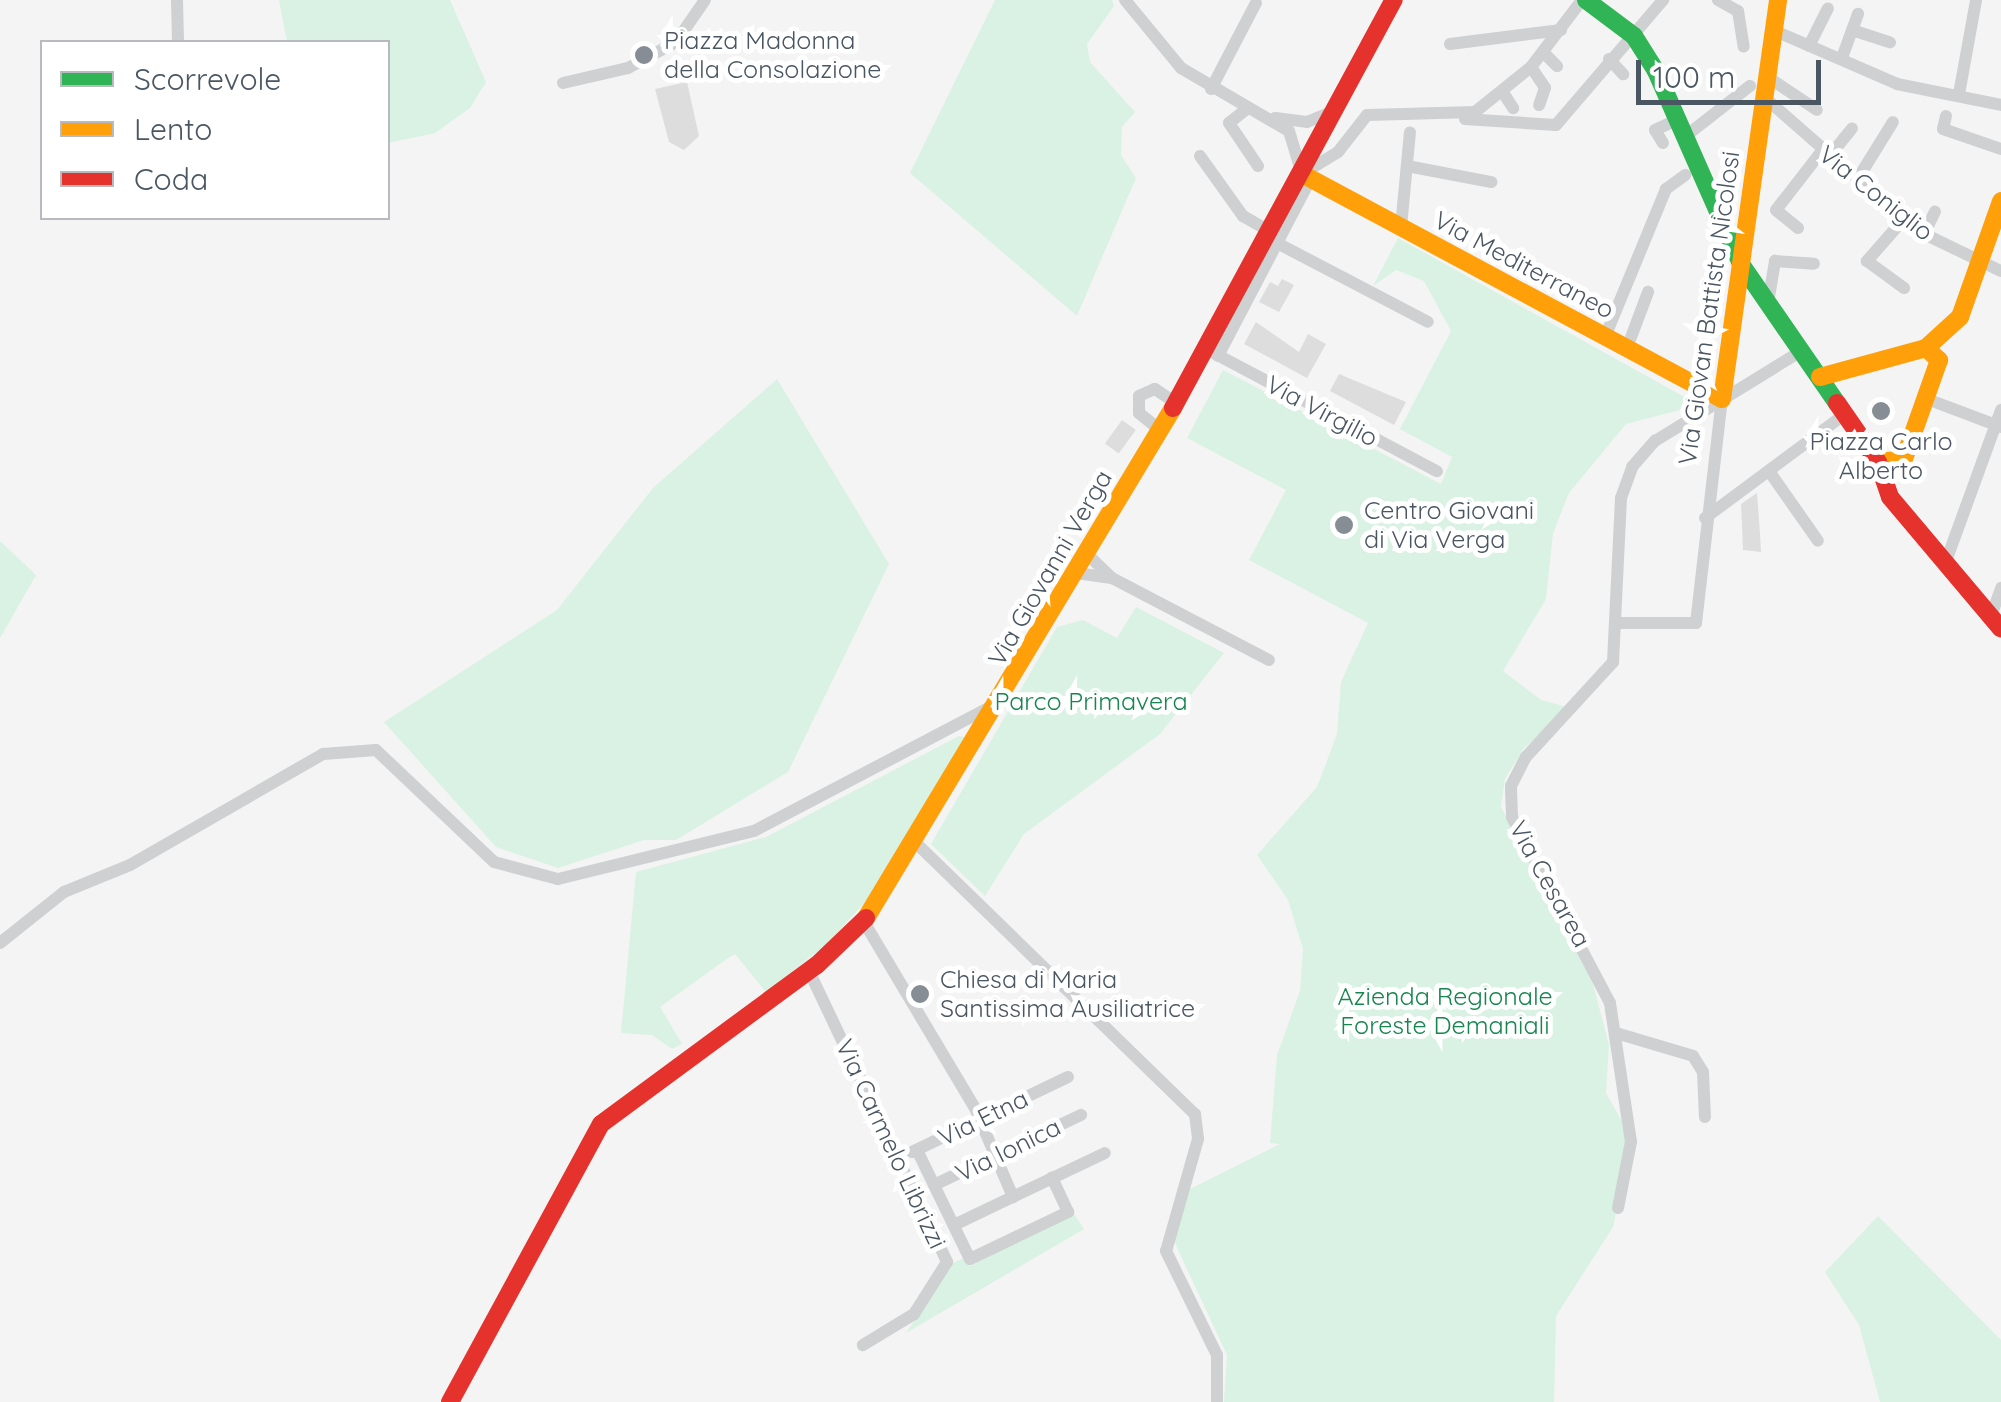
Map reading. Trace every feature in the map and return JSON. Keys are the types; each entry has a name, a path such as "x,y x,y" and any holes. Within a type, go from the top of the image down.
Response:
{"street":[{"path":"177,0 178,40"},
{"path":"563,83 628,68 676,42 705,0"},
{"path":"1125,0 1148,36 1211,89 1289,131 1307,176 1338,152 1367,115 1556,126 1663,0"},
{"name":"Via Giovanni Verga","path":"450,1402 586,1145 617,1106 809,971 864,922 917,844 1160,430 1213,353 1394,0"},
{"path":"1455,118 1504,94 1584,0 1634,36 1683,127 1741,264 1811,364 1842,417 1878,462 1890,498 1996,623"},
{"path":"1718,0 1741,9 1744,48"},
{"name":"Via Giovan Battista Nicolosi","path":"1618,624 1696,623 1705,518 1741,264 1760,86 1778,0"},
{"path":"1959,94 1976,0"},
{"path":"1211,89 1256,3"},
{"path":"1809,46 1828,8"},
{"path":"1843,55 1858,14"},
{"path":"1450,44 1561,30"},
{"path":"1773,30 1843,55 1898,84 2001,105"},
{"path":"1852,30 1890,42"},
{"path":"1542,52 1557,66"},
{"path":"1609,59 1623,74"},
{"path":"1530,67 1545,88 1539,105"},
{"path":"1663,143 1655,130 1683,127 1760,86 1817,110"},
{"name":"Via Coniglio","path":"1760,86 1824,155 1902,220 2001,272"},
{"path":"1504,94 1513,108"},
{"path":"1248,108 1229,122 1258,166"},
{"path":"1263,115 1307,122 1336,109"},
{"path":"1946,116 1943,128 2001,150"},
{"path":"1858,180 1893,122"},
{"path":"1798,228 1776,210 1852,128"},
{"path":"1401,226 1410,132"},
{"path":"1200,156 1243,216 1274,238 1428,322"},
{"path":"1407,166 1491,182"},
{"path":"1606,337 1666,189 1685,175"},
{"name":"Via Mediterraneo","path":"1307,176 1722,400"},
{"path":"1811,364 1926,348 1946,336 1979,263 2001,201"},
{"path":"1924,234 1935,211"},
{"path":"1902,220 1867,261 1904,288"},
{"path":"1768,302 1775,261 1814,264"},
{"path":"1626,348 1652,294 1628,281"},
{"path":"1889,486 1931,400 1940,366 1926,348"},
{"name":"Via Virgilio","path":"1213,353 1436,470"},
{"name":"Via Cesarea","path":"1618,1208 1631,1142 1616,1033 1604,983 1508,801 1526,757 1609,672 1618,624 1626,479 1647,448 1722,400 1811,364"},
{"path":"1160,430 1139,413 1139,396 1155,389 1176,404"},
{"path":"1931,400 1998,426"},
{"path":"1945,564 2001,410"},
{"path":"1705,518 1842,417"},
{"path":"1878,462 1904,458"},
{"path":"1769,470 1818,541"},
{"path":"1087,554 1112,578 1269,660"},
{"path":"1076,574 1112,578"},
{"path":"1996,623 2001,588"},
{"path":"0,943 64,892 130,865 322,754 376,750 494,862 558,880 754,831 1000,702"},
{"path":"917,844 1196,1114 1198,1139 1166,1251 1217,1355 1217,1402"},
{"path":"864,922 979,1120 1013,1197"},
{"name":"Via Carmelo Librizzi","path":"809,971 946,1262 914,1314 863,1344"},
{"path":"1616,1033 1693,1056 1703,1072 1705,1117"},
{"name":"Via Etna","path":"899,1158 1068,1077"},
{"name":"Via Ionica","path":"934,1186 1081,1115"},
{"path":"917,1150 970,1259 1068,1212 1052,1178"},
{"path":"954,1226 1104,1153"}],"green space":[{"path":"279,0 450,0 486,82 470,108 435,133 390,143 390,40 287,40"},
{"path":"995,0 1112,0 1114,6 1087,44 1090,62 1135,112 1122,127 1121,155 1136,178 1077,316 910,173"},
{"name":"Azienda Regionale Foreste Demaniali","path":"1398,238 1699,405 1626,424 1569,493 1553,533 1546,599 1503,671 1541,700 1570,708 1524,748 1505,779 1501,807 1593,984 1609,1045 1606,1093 1624,1125 1627,1159 1613,1227 1556,1316 1554,1402 1224,1402 1227,1355 1173,1239 1190,1189 1280,1144 1270,1143 1277,1055 1300,991 1303,949 1288,900 1257,855 1317,787 1337,734 1341,682 1368,623 1249,560 1286,490 1187,438 1223,370 1441,484 1452,457 1400,429 1451,331 1424,281 1396,270 1373,286"},
{"path":"777,379 889,564 788,772 676,840 644,840 558,868 496,847 384,722 557,610 653,488"},
{"path":"0,541 36,575 0,638"},
{"name":"Parco Primavera","path":"1136,607 1224,653 1160,734 1024,834 985,896 931,844 1057,627 1083,620 1117,638"},
{"path":"959,736 969,738 873,893 829,942 766,992 735,954 728,958 660,1007 682,1044 672,1049 652,1035 621,1033 636,872 766,837"},
{"path":"1074,1214 1084,1229 906,1333 953,1263 964,1258 970,1266"},
{"path":"1878,1216 2001,1340 2001,1402 1880,1402 1859,1325 1825,1272"}],"building":[{"path":"687,82 699,136 684,150 669,142 655,89"},
{"path":"1282,279 1294,285 1279,312 1259,302 1270,282 1278,286"},
{"path":"1256,322 1299,352 1308,334 1326,344 1307,378 1244,344"},
{"path":"1339,374 1406,402 1394,425 1330,391"},
{"path":"1122,420 1136,430 1119,453 1105,443"},
{"path":"1757,493 1761,552 1743,550 1741,504"}],"traffic: fast":[{"path":"1586,0 1634,36 1656,71 1741,264 1837,403"}],"traffic: slow":[{"path":"1302,174 1722,399 1778,0"},
{"path":"1926,348 1960,317 2001,201"},
{"path":"1820,377 1926,348 1939,360 1904,459 1878,462"},
{"path":"866,918 1173,408"}],"traffic: jam":[{"path":"1173,408 1394,0"},
{"path":"1837,403 1878,462 1890,497 2001,629"},
{"path":"450,1402 601,1124 817,965 866,918"}],"place":[{"name":"Piazza Madonna della Consolazione","path":"644,55"},
{"name":"Piazza Carlo Alberto","path":"1881,411"},
{"name":"Centro Giovani di Via Verga","path":"1344,525"},
{"name":"Chiesa di Maria Santissima Ausiliatrice","path":"920,994"}]}
